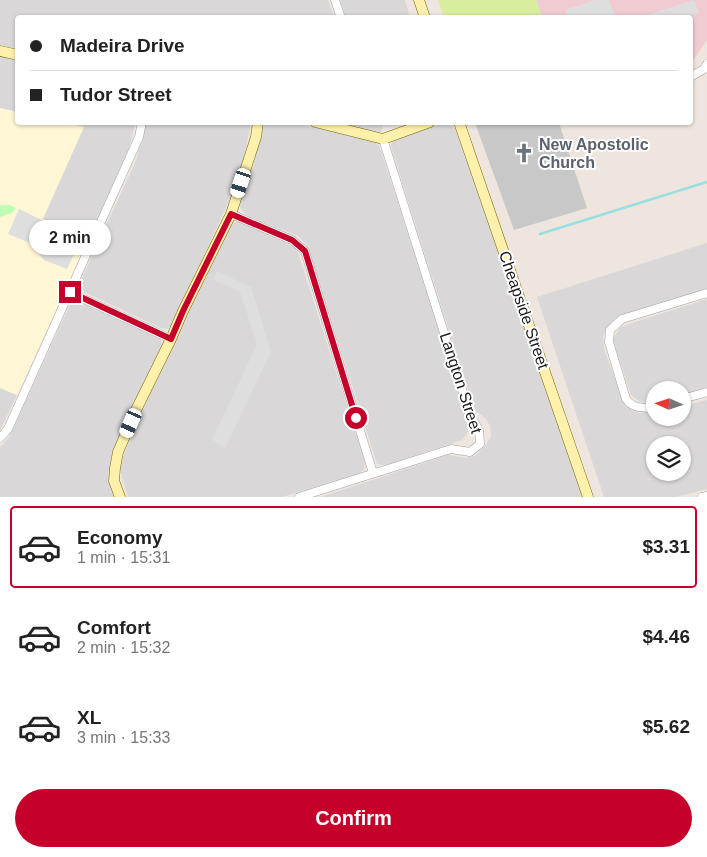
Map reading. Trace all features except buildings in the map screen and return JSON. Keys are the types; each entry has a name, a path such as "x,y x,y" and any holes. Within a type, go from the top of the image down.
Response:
{"street":[{"path":"335,0 340,15"},
{"path":"419,0 424,15"},
{"path":"0,51 15,54"},
{"path":"693,75 704,69 707,64"},
{"path":"0,438 8,429 70,292 139,137 141,125"},
{"path":"120,497 114,481 118,452 183,311 231,214 256,137 258,125"},
{"path":"334,125 383,139 422,125"},
{"name":"Cheapside Street","path":"460,125 588,497"},
{"name":"Langton Street","path":"299,497 451,449 470,452 480,444 479,430 470,415 383,139"},
{"path":"231,214 292,240 305,251 373,473"},
{"path":"70,292 171,339"},
{"path":"646,408 639,408 629,404 626,399 609,342 610,330 622,319 707,293"},
{"path":"691,396 707,392"},
{"path":"702,497 707,496"}],"shaded area":[{"path":"0,0 328,0 333,15 15,15 15,50 0,46"},
{"path":"340,0 405,0 409,15 345,15"},
{"path":"536,0 707,0 707,40 693,61 693,15 541,15"},
{"path":"595,0 609,0 614,14 567,15 565,10"},
{"path":"694,0 699,13 692,15 647,15"},
{"path":"0,55 15,59 15,112 0,108"},
{"path":"0,108 15,112 15,125 74,125 84,127 43,219 88,241 17,395 0,388"},
{"path":"74,125 135,125 127,157 88,241 42,219 84,127"},
{"path":"145,125 251,125 239,179 172,325 166,329 84,292 80,285 136,161"},
{"path":"262,125 304,125 376,142 380,148 468,420 468,432 462,440 385,465 377,464 308,246 298,236 247,216 241,209 239,203 253,166"},
{"path":"348,125 383,125 381,132"},
{"path":"437,125 451,125 456,129 583,497 321,497 448,455 466,458 475,456 491,437 490,425 483,416 474,410 393,153 391,145 394,139"},
{"path":"476,125 560,125 587,208 514,230"},
{"path":"19,209 81,239 67,269 44,260 30,243 8,234"},
{"path":"241,222 294,247 298,253 365,462 364,469 360,473 282,497 128,497 119,466 138,420 212,261 230,224"},
{"path":"707,243 707,289 617,317 608,326 603,336 604,349 624,403 631,410 646,413 646,426 691,426 691,404 707,400 707,489 675,497 604,497 537,297"},
{"path":"217,271 251,287 271,352 225,448 212,440 257,344 240,292 213,280"},
{"path":"707,299 707,387 691,392 691,381 646,381 646,402 640,402 631,395 613,340 620,327"},
{"path":"79,300 157,337 161,340 162,345 119,440 115,497 0,497 0,447 9,437 69,307 73,301"},
{"path":"0,388 17,395 0,430"}],"green space":[{"path":"438,0 536,0 541,15 443,15"},
{"path":"0,205 10,205 16,208 12,213 0,217"}],"waterway":[{"path":"540,234 707,182"}],"place":[{"name":"New Apostolic Church","path":"524,153"}],"route":[{"path":"70,292 171,339 231,214 292,240 305,251 356,418"}]}
